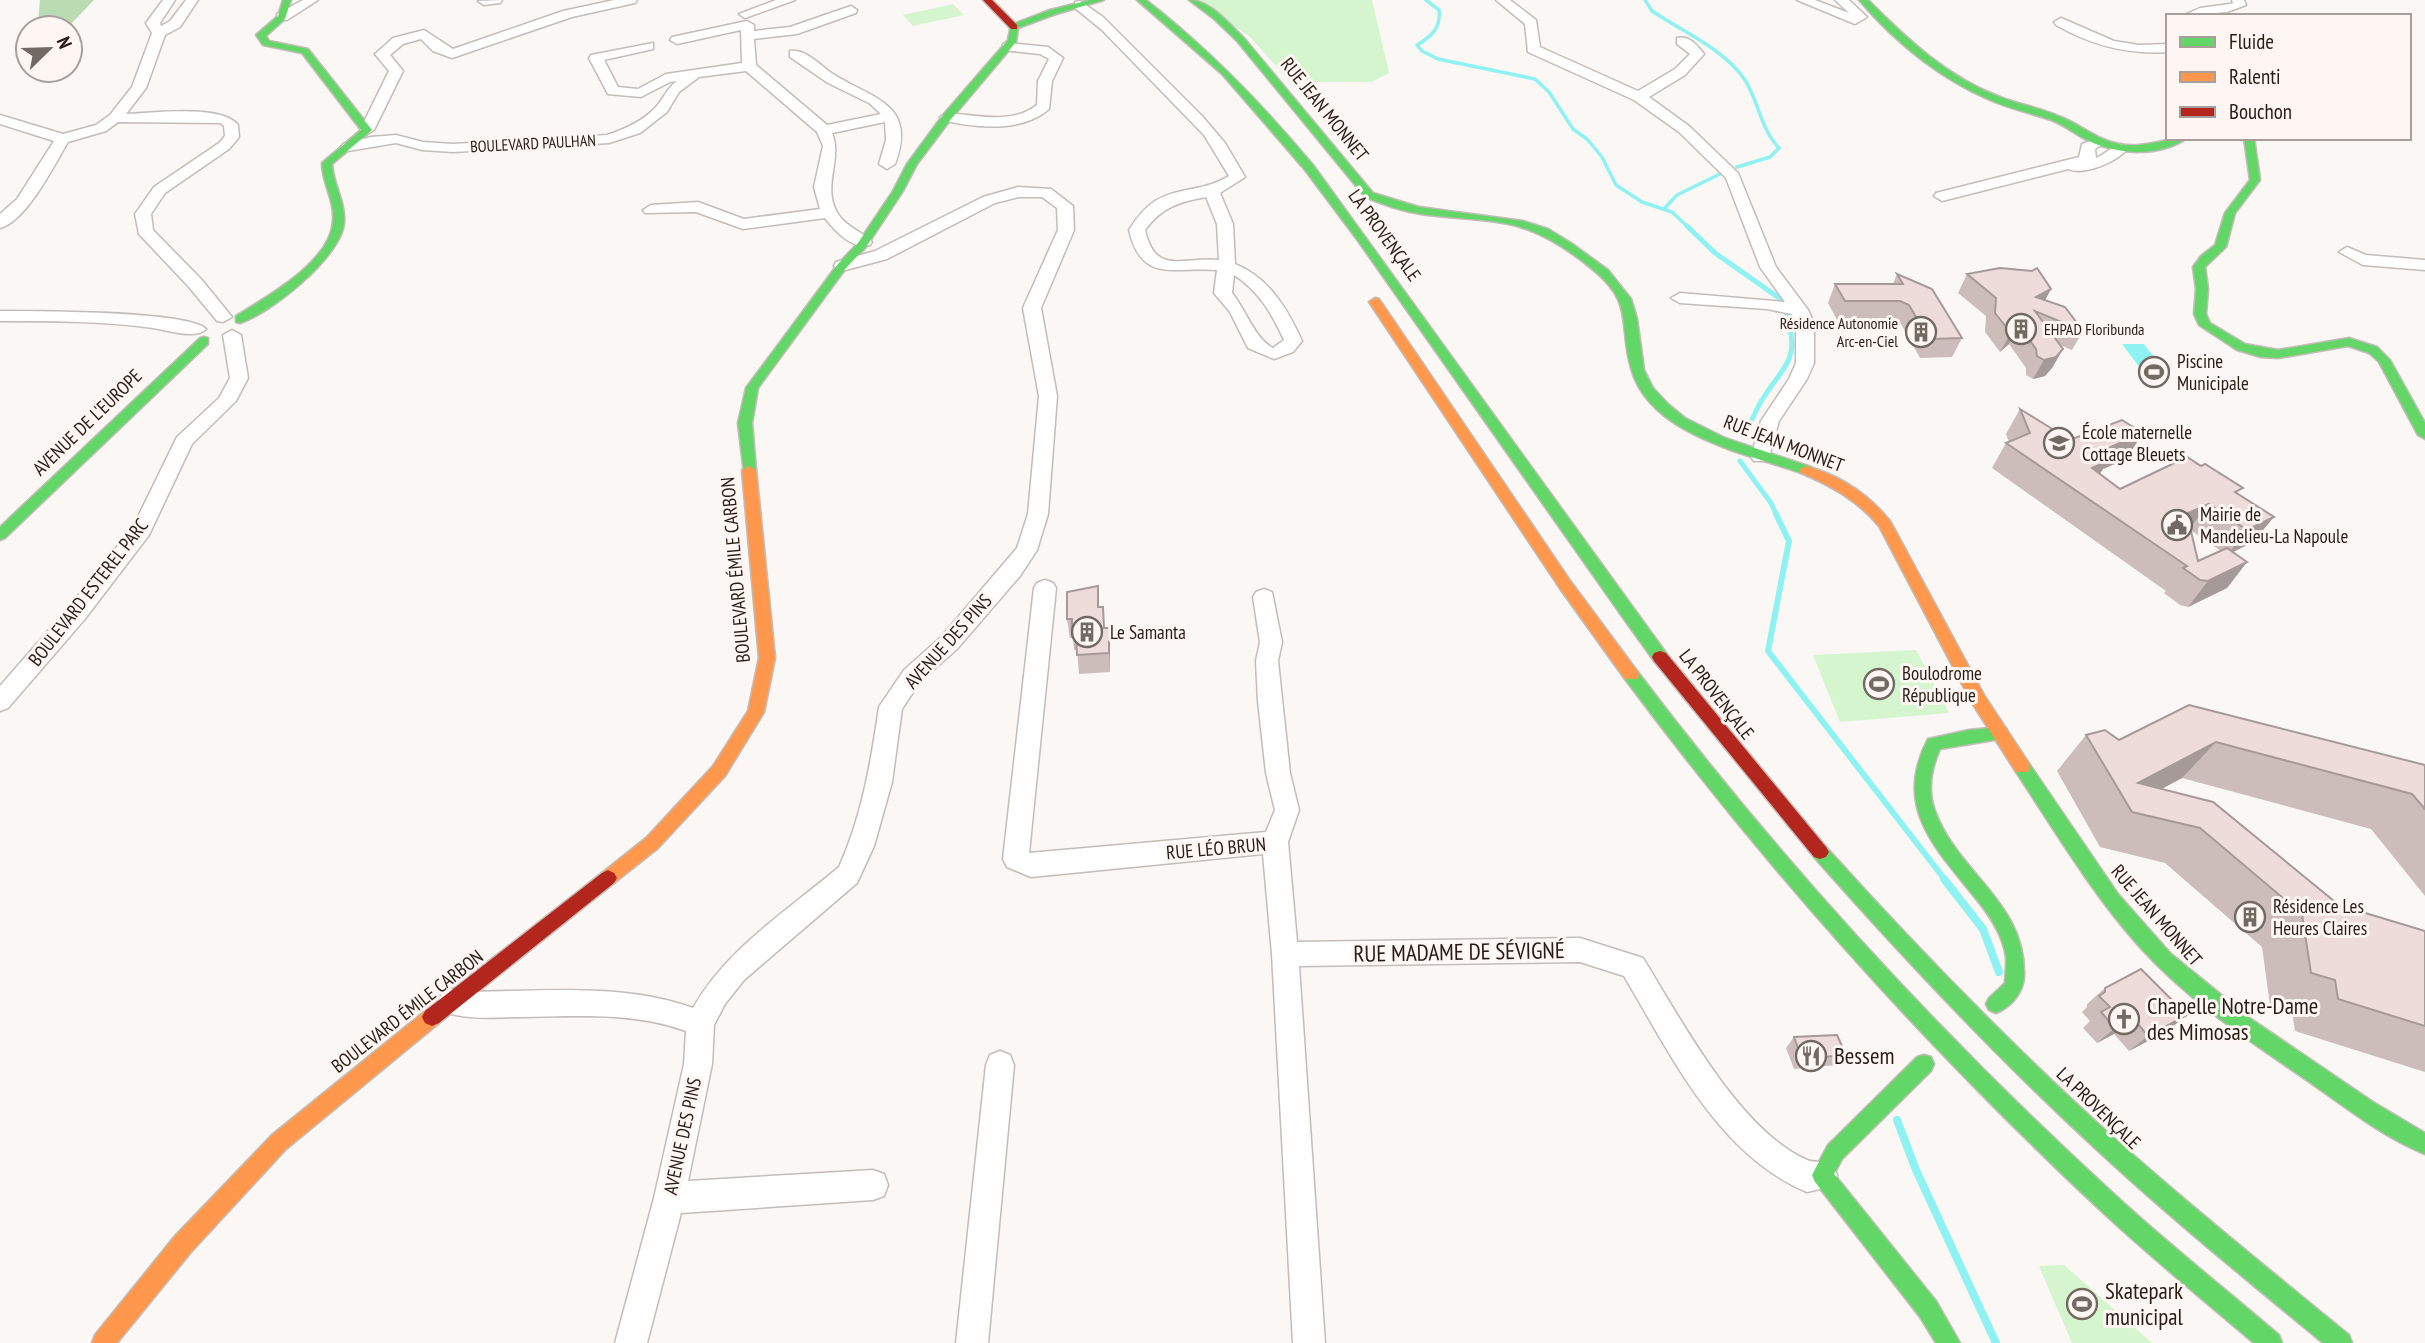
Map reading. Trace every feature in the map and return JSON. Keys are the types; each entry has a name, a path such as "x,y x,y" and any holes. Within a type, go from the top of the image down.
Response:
{"main road":[{"path":"287,0 282,16 261,35 266,43 305,51 367,130 348,147"},
{"path":"987,0 1014,27 1100,0"},
{"name":"LA PROVENÇALE","path":"1141,0 1217,62 1302,156 1601,578 1702,710 1829,864 1966,1009 2126,1163 2341,1343"},
{"name":"RUE JEAN MONNET","path":"1193,0 1216,16 1240,39 1369,195 1380,202 1407,211 1534,226 1562,241 1611,279 1621,291 1630,309 1632,361 1637,378 1665,410 1693,429 1761,457 1831,481 1853,493 1873,509 1899,547 1954,654 2000,733 2096,878 2160,956 2189,983 2269,1045 2375,1116 2425,1144"},
{"path":"1863,0 1884,18 1893,34 1911,49 1995,100 2066,122 2098,142 2121,148 2147,149 2178,140"},
{"path":"1125,8 1176,50"},
{"name":"BOULEVARD ÉMILE CARBON","path":"103,1343 183,1244 279,1142 652,843 719,771 756,712 766,658 745,423 752,388 842,266 864,242 912,164 947,117 985,69 1008,47 1016,34 1014,27"},
{"path":"2249,140 2255,180 2230,213 2220,247 2205,258 2199,267 2202,289 2200,314 2205,325 2241,347 2261,353 2278,354 2349,342 2373,349 2384,360 2425,435"},
{"name":"AVENUE DE L'EUROPE","path":"0,535 201,335 208,321 232,324 272,299 330,248 340,233 339,218 325,178 327,163 348,147"},
{"path":"1366,288 1566,586 1663,719 1791,879 1933,1032 2107,1202 2271,1343"},
{"path":"1996,1004 2013,989 2019,966 2014,941 1996,911 1945,848 1930,821 1923,792 1924,760 1934,744 1969,736 2000,733"},
{"path":"1924,1064 1835,1152 1822,1175 1928,1309 1949,1343"}],"street":[{"path":"159,33 153,23 169,0"},
{"path":"101,128 115,118 139,88 159,33 175,23 192,0"},
{"path":"282,16 312,0"},
{"path":"367,130 396,71 382,54 398,41 424,34 438,48 452,54 568,14 631,0"},
{"path":"733,0 746,25 749,66"},
{"path":"677,40 746,25 789,0"},
{"path":"1502,0 1531,23 1533,49 1639,97 1684,129 1728,168 1768,267 1799,310 1805,323 1805,363 1798,379 1770,421 1761,457"},
{"path":"1803,0 1855,20 1861,17 1841,0"},
{"path":"2192,14 2225,11 2240,5 2238,0"},
{"path":"1080,5 1118,37 1140,64 1201,123 1231,161 1237,177 1227,186 1212,193 1188,193 1171,198 1147,213 1137,230 1143,253 1153,263 1172,267 1225,266 1248,276 1279,307 1293,341 1287,348 1274,354 1259,350 1248,337 1240,315 1223,293 1225,266 1225,224 1212,193"},
{"path":"746,25 792,31 852,10"},
{"path":"2061,22 2100,43 2141,51 2166,48"},
{"path":"1639,97 1680,72 1697,54 1682,41"},
{"path":"648,46 596,58 613,91 641,93 666,78 719,68 749,66 824,130 830,146 822,187 829,213 843,230 864,242"},
{"path":"947,117 1020,120 1037,114 1044,106 1044,79 1056,58 1043,50 1008,47"},
{"path":"795,54 837,82 856,89 887,111 894,124 892,151 887,164"},
{"name":"BOULEVARD PAULHAN","path":"348,147 371,141 396,139 422,146 453,148 609,139 635,130 662,109 674,89 696,74"},
{"path":"115,118 210,117 225,120 231,125 232,136 224,146 159,190 143,214 145,232 232,324"},
{"path":"824,130 890,117"},
{"path":"0,119 63,139 101,128 231,125"},
{"path":"0,223 23,202 63,139"},
{"path":"1942,196 2084,160 2089,157 2087,147 2098,142"},
{"path":"1985,190 2105,160 2118,154 2121,148"},
{"name":"AVENUE DES PINS","path":"631,1343 669,1198 698,1064 700,1023 715,995 734,971 848,875 862,846 880,782 891,707 912,676 949,643 1012,571 1027,550 1038,514 1048,396 1032,308 1066,230 1065,206 1046,192 1018,192 989,200 881,255 842,266"},
{"path":"651,210 698,207 743,223 829,213 849,223 875,226"},
{"path":"2347,252 2363,260 2425,265"},
{"path":"1680,298 1767,304 1799,310"},
{"path":"0,316 75,316 201,335"},
{"name":"BOULEVARD ESTEREL PARC","path":"0,702 76,614 142,530 184,441 228,401 239,378 232,324"},
{"name":"RUE LÉO BRUN","path":"1045,588 1016,859 1031,866 1275,842 1285,954 1309,1343"},
{"path":"1264,597 1271,642 1267,661 1269,701 1278,773 1287,810 1275,842"},
{"name":"RUE MADAME DE SÉVIGNÉ","path":"1285,954 1580,950 1633,967 1697,1070 1760,1148 1807,1177 1822,1175"},
{"path":"452,1002 470,1006 580,1003 664,1010 700,1023"},
{"path":"972,1343 1000,1065"},
{"path":"669,1198 873,1185"}],"green space":[{"path":"40,0 94,0 80,14 39,14"},
{"path":"1196,0 1372,0 1389,73 1371,82 1291,82 1250,37"},
{"path":"953,4 964,15 913,26 903,15"},
{"name":"Boulodrome République","path":"1916,650 1949,713 1840,722 1813,655"},
{"name":"Skatepark municipal","path":"2064,1265 2152,1343 2072,1343 2039,1266"}],"water":[{"path":"2122,344 2144,344 2163,369 2140,368"}],"building":[{"path":"2000,268 2032,271 2037,268 2051,289 2036,297 2065,307 2083,331 2035,311 2063,349 2056,357 2044,360 2037,356 2036,349 2019,325 2011,333 1995,313 1996,298 1967,274"},
{"path":"1897,274 1932,289 1962,338 1929,339 1909,305 1900,301 1845,301 1835,284 1903,284"},
{"path":"2020,409 2070,440 2122,420 2143,433 2097,453 2108,461 2092,468 2120,489 2187,457 2201,466 2205,464 2243,488 2235,492 2274,517 2247,530 2209,504 2174,519 2191,531 2198,561 2227,548 2247,562 2208,581 2200,580 2183,568 2187,566 2006,443 2030,433"},
{"path":"1098,586 1098,607 1103,607 1104,628 1109,628 1109,653 1077,655 1076,630 1072,631 1072,619 1067,619 1067,592"},
{"path":"2189,705 2425,765 2425,809 2412,794 2216,742 2138,783 2213,802 2339,905 2425,931 2425,1026 2338,999 2335,980 2311,973 2302,914 2200,828 2132,812 2086,735 2105,730 2119,740"},
{"path":"2141,969 2187,1015 2148,1036 2133,1018 2115,1028 2101,1012 2110,1007 2099,996 2105,992 2105,988"},
{"path":"1837,1035 1846,1055 1802,1059 1794,1037"}],"waterway":[{"path":"1426,0 1439,10 1439,22 1434,31 1417,45 1422,51 1438,59 1535,79 1549,92 1573,129 1587,139 1602,157 1616,185 1642,202 1672,212 1689,228"},
{"path":"1645,0 1652,11 1726,59 1750,88 1768,132 1779,148 1770,157 1737,167"},
{"path":"1664,209 1677,195 1722,173"},
{"path":"1687,226 1715,253 1782,300"},
{"path":"1745,435 1791,353 1792,342 1786,316"},
{"path":"1740,461 1771,503 1777,516"},
{"path":"1776,514 1789,541 1768,651 1946,881"},
{"path":"1944,879 1983,929 1999,972"},
{"path":"1897,1120 1916,1170 1996,1343"}],"traffic: fast":[{"path":"240,319 300,278 327,251 336,236 339,222 327,163 367,130 305,51 266,43 261,35 282,17 287,0"},
{"path":"1014,27 1053,12 1100,0"},
{"path":"1141,0 1225,72 1309,167 1660,657"},
{"path":"1193,0 1216,16 1240,39 1369,195 1419,211 1519,224 1544,232 1567,245 1604,273 1625,299 1631,319 1638,370 1648,390 1663,407 1700,432 1806,470"},
{"path":"1863,0 1912,49 1952,77 1995,99 2058,119 2095,140 2119,148 2152,148 2176,140"},
{"path":"749,470 745,423 752,388 842,266 862,245 898,191 912,164 947,117 1013,40 1014,27"},
{"path":"2249,140 2255,180 2230,213 2220,247 2205,258 2199,267 2202,289 2200,314 2205,325 2241,347 2261,353 2278,354 2349,342 2373,350 2384,360 2425,435"},
{"path":"0,535 204,341"},
{"path":"1631,675 1740,816 1797,884 1917,1015 1978,1078 2106,1201 2271,1343"},
{"path":"1996,1004 2014,987 2015,957 2007,930 1992,906 1937,835 1925,809 1922,779 1934,744 1969,736 2000,733"},
{"path":"2022,767 2112,900 2164,960 2203,994 2265,1041 2365,1109 2425,1144"},
{"path":"1820,852 1898,939 2021,1064 2105,1144 2196,1224 2341,1343"},
{"path":"1924,1064 1835,1152 1822,1175 1928,1309 1949,1343"}],"traffic: slow":[{"path":"1375,302 1566,586 1631,675"},
{"path":"608,878 652,843 719,771 756,712 767,658 749,470"},
{"path":"1806,470 1850,491 1869,506 1885,524 1978,699 2022,767"},
{"path":"103,1343 183,1244 279,1142 432,1017"}],"traffic: jam":[{"path":"987,0 1014,27"},
{"path":"1660,657 1820,852"},
{"path":"432,1017 608,878"}],"place":[{"name":"EHPAD Floribunda","path":"2021,329"},
{"name":"Résidence Autonomie Arc-en-Ciel","path":"1921,332"},
{"name":"Piscine Municipale","path":"2154,372"},
{"name":"École maternelle Cottage Bleuets","path":"2059,443"},
{"name":"Mairie de Mandelieu-La Napoule","path":"2177,525"},
{"name":"Le Samanta","path":"1087,632"},
{"name":"Boulodrome République","path":"1879,684"},
{"name":"Résidence Les Heures Claires","path":"2250,917"},
{"name":"Chapelle Notre-Dame des Mimosas","path":"2124,1019"},
{"name":"Bessem","path":"1811,1056"},
{"name":"Skatepark municipal","path":"2082,1304"}]}
